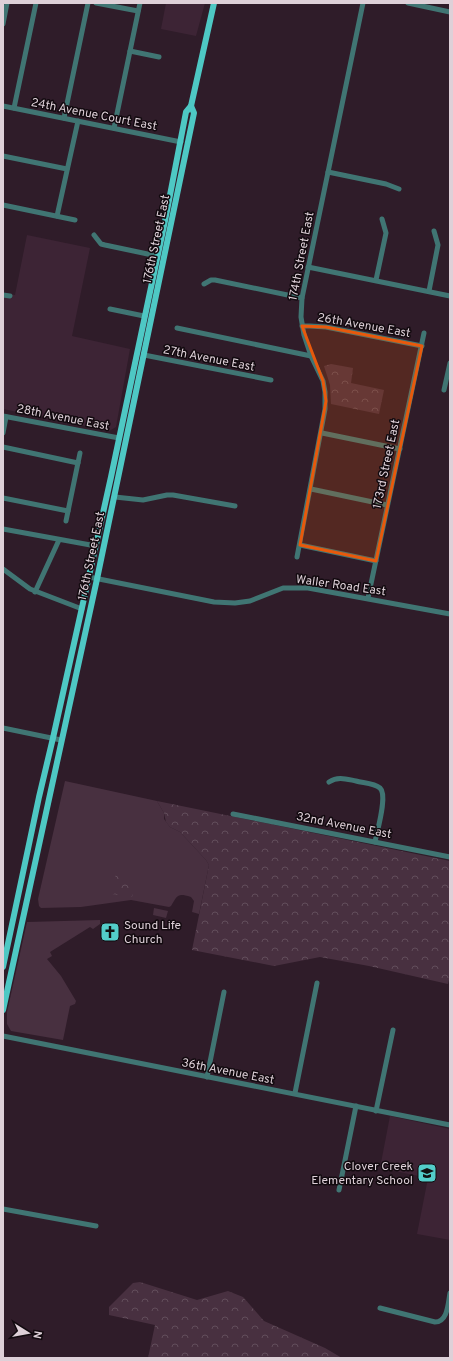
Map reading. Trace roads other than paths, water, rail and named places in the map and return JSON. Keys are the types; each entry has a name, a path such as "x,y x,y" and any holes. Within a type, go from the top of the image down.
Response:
{"main road":[{"name":"176th Street East","path":"3,967 4,950 96,546 186,112 190,106 214,3"},
{"name":"176th Street East","path":"3,1010 115,497 194,113 190,106"},
{"path":"157,289 154,284 162,250 159,248"},
{"path":"119,438 122,441 117,467 119,473"}],"street":[{"path":"3,24 7,3"},
{"path":"14,108 36,3"},
{"path":"64,118 88,3"},
{"path":"96,3 138,11"},
{"path":"114,128 140,3"},
{"name":"174th Street East","path":"297,557 322,433 325,410 325,392 323,381 311,356 302,326 302,298 363,3"},
{"path":"408,3 450,12"},
{"path":"130,51 159,57"},
{"name":"24th Avenue Court East","path":"3,106 181,142"},
{"path":"57,216 78,121"},
{"path":"3,156 67,169"},
{"path":"328,172 386,184 399,189"},
{"path":"3,205 75,220"},
{"path":"376,280 386,233 382,219"},
{"path":"429,291 438,245 434,231"},
{"path":"94,235 101,244 157,256"},
{"path":"308,266 450,296"},
{"path":"204,284 211,280 215,280 302,298"},
{"path":"3,295 10,296"},
{"path":"110,309 144,316"},
{"name":"26th Avenue East","path":"302,326 326,327 422,346"},
{"path":"177,328 311,356"},
{"name":"173rd Street East","path":"368,598 424,333"},
{"name":"27th Avenue East","path":"144,355 271,380"},
{"path":"444,390 450,363"},
{"path":"3,433 5,416"},
{"name":"28th Avenue East","path":"5,416 119,438"},
{"path":"322,433 400,449"},
{"path":"3,447 78,463"},
{"path":"66,521 80,453"},
{"path":"311,489 387,505"},
{"path":"115,497 143,500 166,495 174,495 235,506"},
{"path":"3,498 68,511"},
{"path":"3,529 96,546"},
{"path":"35,592 59,540"},
{"path":"300,545 376,561"},
{"path":"3,569 35,592 82,609"},
{"name":"Waller Road East","path":"89,577 221,603 250,601 272,592 294,587 368,598 450,614"},
{"path":"3,728 61,740"},
{"path":"329,782 334,779 343,778 372,784 383,791 383,800 375,842"},
{"name":"32nd Avenue East","path":"233,814 450,857"},
{"path":"295,1093 316,983"},
{"path":"207,1077 224,992"},
{"path":"376,1111 393,1030"},
{"name":"36th Avenue East","path":"3,1036 450,1125"},
{"path":"339,1190 356,1106"},
{"path":"3,1209 96,1226"},
{"path":"380,1308 435,1322 442,1320 447,1309 450,1293"}],"place":[{"name":"Sound Life Church","path":"110,932"},
{"name":"Clover Creek Elementary School","path":"427,1173"}]}
